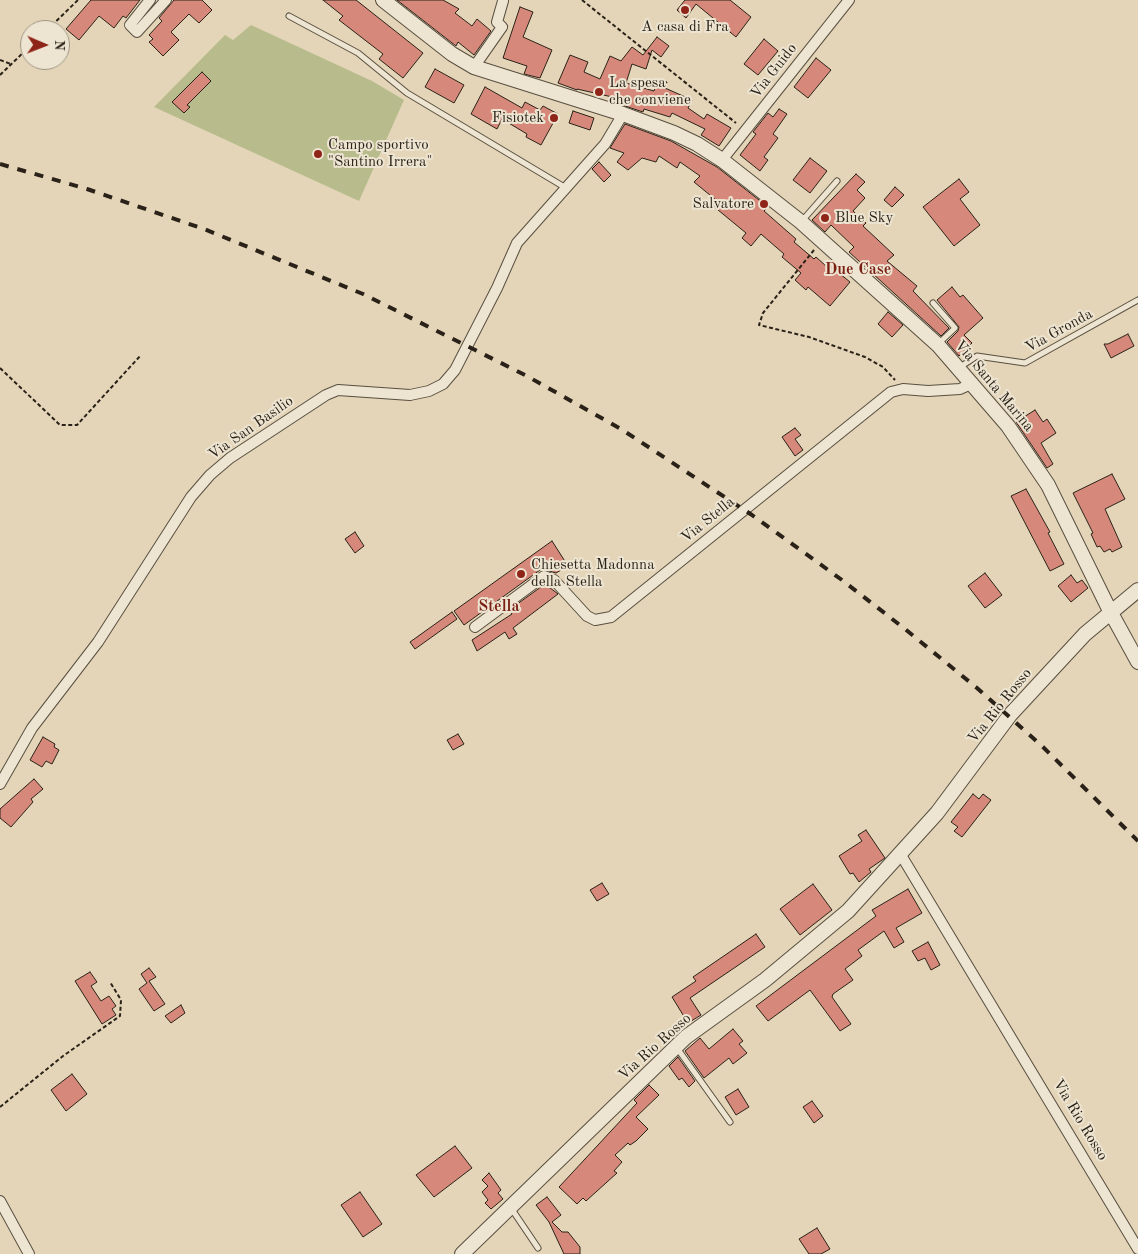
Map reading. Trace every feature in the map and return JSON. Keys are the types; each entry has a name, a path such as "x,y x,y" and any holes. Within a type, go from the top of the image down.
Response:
{"street":[{"path":"150,0 130,25 138,32 166,0"},
{"name":"Via Santa Marina","path":"383,0 452,54 474,67 624,114 674,133 722,160 801,222 938,345 973,383 1008,426 1034,463 1138,662"},
{"name":"Via Guido","path":"722,160 849,0"},
{"path":"474,67 502,27 497,22 503,1"},
{"name":"Via San Basilio","path":"0,784 32,728 98,642 191,497 210,475 230,458 326,395 345,390 410,395 428,391 443,384 455,370 497,288 517,243 605,144 624,114"},
{"path":"903,388 928,391 960,389 973,383"},
{"name":"Via Stella","path":"475,627 544,576 554,580 587,616 595,620 611,617 891,392 903,388"},
{"name":"Via Rio Rosso","path":"462,1254 676,1046 807,947 848,911 901,855 937,813 1010,715 1063,656 1110,611 1138,590"},
{"name":"Via Rio Rosso","path":"901,855 1138,1249"},
{"path":"0,1201 29,1254"}],"lane":[{"path":"288,16 358,53 407,93 566,188"},
{"path":"801,222 837,181"},
{"name":"Via Gronda","path":"959,367 977,356 1025,363 1138,300"},
{"path":"933,303 955,328 938,345"},
{"path":"676,1046 730,1122"},
{"path":"511,1207 538,1248"}],"path":[{"path":"57,20 78,0"},
{"path":"582,0 746,131"},
{"path":"0,75 20,55"},
{"path":"0,60 11,64"},
{"path":"821,240 763,312 759,325 808,337 865,357 883,367 903,388"},
{"path":"0,368 60,425 78,425 141,355"},
{"path":"0,1107 63,1056 120,1016 121,1000 110,982"}],"green space":[{"name":"Campo sportivo \"Santino Irrera\"","path":"251,25 372,81 404,100 359,201 154,107 225,35 233,40"}],"building":[{"path":"91,0 140,0 126,18 123,16 114,28 99,16 79,40 70,32 70,24"},
{"path":"174,0 202,0 212,10 199,23 189,14 171,32 179,40 163,56 149,42 153,39 149,35 162,21 159,18"},
{"path":"323,0 356,0 423,53 403,78 379,59 383,54 339,20 343,16"},
{"path":"397,0 443,0 459,9 455,13 472,26 477,19 491,31 474,55 458,42 456,46"},
{"path":"685,0 730,0 751,17 736,37 696,4 686,18 677,10"},
{"path":"520,7 533,12 523,37 552,50 540,78 524,74 527,66 503,58"},
{"path":"657,37 669,46 661,57 652,50 646,69 632,64 626,83 654,91 658,80 667,82 665,88 692,100 688,108 704,119 707,114 731,128 719,146 701,135 705,129 672,113 670,117 644,109 643,112 619,104 621,99 577,90 558,83 570,55 588,62 584,72 600,79 610,56 621,61 632,47 643,55"},
{"path":"764,39 778,51 758,75 744,64"},
{"path":"816,58 831,70 808,98 794,87"},
{"path":"435,69 464,85 454,103 425,87"},
{"path":"202,72 211,81 187,105 190,107 184,113 172,102"},
{"path":"485,87 522,108 525,102 540,110 543,106 558,114 541,145 526,137 527,134 502,119 497,129 471,114"},
{"path":"779,109 787,114 773,134 778,138 764,157 768,160 760,171 740,155 756,134 753,132 768,113 773,117"},
{"path":"573,111 594,118 590,130 569,123"},
{"path":"625,124 671,141 717,167 768,207 764,211 796,239 794,242 814,259 816,257 826,266 828,264 850,282 830,306 808,287 806,290 795,280 801,273 782,257 784,254 761,234 751,246 742,238 746,233 712,205 716,200 694,182 700,176 680,162 677,168 659,156 656,162 642,158 628,170 617,162 624,153 610,148"},
{"path":"810,158 827,171 810,193 793,180"},
{"path":"599,162 611,175 604,182 592,169"},
{"path":"856,174 865,182 857,190 865,198 853,211 866,223 863,226 894,255 887,261 917,286 913,291 949,328 941,336 849,252 854,247 831,225 825,232 812,220"},
{"path":"959,179 969,192 960,199 980,225 954,246 923,207"},
{"path":"895,187 904,195 892,207 884,200"},
{"path":"952,287 960,297 963,295 983,318 964,335 972,343 959,356 947,342 958,331 959,327 937,300"},
{"path":"888,312 903,325 892,337 878,324"},
{"path":"1128,334 1134,346 1111,358 1104,344 1108,344"},
{"path":"1035,410 1043,422 1047,419 1056,433 1041,443 1053,464 1047,468 1016,422"},
{"path":"795,428 801,435 795,439 803,450 795,456 782,437"},
{"path":"1112,474 1125,499 1105,509 1122,547 1112,552 1110,549 1104,552 1100,546 1097,547 1091,534 1093,533 1073,493"},
{"path":"1026,489 1050,532 1048,533 1064,564 1050,571 1011,496"},
{"path":"355,532 364,546 355,553 345,539"},
{"path":"552,541 568,566 556,573 540,570 464,625 454,611"},
{"path":"985,573 1002,595 985,608 968,586"},
{"path":"1071,575 1077,583 1082,580 1088,588 1071,602 1058,586"},
{"path":"545,584 558,594 513,628 517,634 509,639 505,632 477,651 472,640 512,614 509,610"},
{"path":"452,612 457,619 415,649 410,642"},
{"path":"458,734 464,744 453,750 447,740"},
{"path":"43,737 55,744 54,747 59,750 52,764 46,761 42,767 30,760"},
{"path":"34,779 43,789 31,799 33,802 11,827 0,818 0,809"},
{"path":"973,794 979,799 983,794 991,800 962,837 954,831 958,827 951,822"},
{"path":"866,830 885,858 869,869 871,872 859,882 853,873 850,874 839,856 862,841 858,835"},
{"path":"602,883 609,894 597,901 590,890"},
{"path":"813,884 832,910 800,935 780,909"},
{"path":"908,889 922,913 896,928 904,942 894,948 884,931 858,950 862,956 845,969 853,980 833,994 832,997 851,1024 840,1031 810,990 768,1021 756,1006 876,916 872,910"},
{"path":"756,934 765,947 690,998 701,1015 688,1023 672,997 696,981 693,977"},
{"path":"928,942 940,965 931,970 925,958 918,961 912,951"},
{"path":"149,968 156,977 149,981 165,1004 154,1011 139,989 147,983 141,974"},
{"path":"90,972 97,982 91,986 101,1001 109,996 116,1006 112,1009 116,1015 102,1024 75,981"},
{"path":"181,1005 185,1013 171,1023 165,1016"},
{"path":"733,1029 743,1041 739,1044 747,1053 733,1064 729,1058 704,1078 685,1051 700,1038 709,1049"},
{"path":"678,1057 695,1081 689,1087 682,1078 679,1080 669,1066"},
{"path":"72,1074 87,1094 66,1111 51,1090"},
{"path":"649,1085 659,1095 636,1117 648,1129 636,1141 630,1145 628,1143 615,1155 622,1162 614,1171 617,1173 586,1201 583,1198 577,1204 559,1187 637,1103 634,1100"},
{"path":"738,1089 749,1107 736,1115 725,1097"},
{"path":"812,1101 823,1116 814,1123 803,1107"},
{"path":"455,1146 472,1168 434,1197 416,1175"},
{"path":"489,1173 501,1190 498,1193 503,1199 491,1209 485,1203 488,1200 482,1192 488,1186 482,1180"},
{"path":"360,1192 382,1224 363,1237 341,1205"},
{"path":"547,1197 561,1215 552,1222 562,1232 568,1232 580,1247 580,1254 564,1254 549,1222 536,1205"},
{"path":"817,1228 830,1249 821,1254 809,1254 799,1239"}],"railway":[{"path":"0,164 87,189 204,229 363,294 525,375 621,429 752,515 842,580 905,629 977,688 1042,746 1138,841"}],"place":[{"name":"A casa di Fra","path":"685,10"},
{"name":"La spesa che conviene","path":"599,92"},
{"name":"Fisiotek","path":"554,118"},
{"name":"Campo sportivo \"Santino Irrera\"","path":"318,154"},
{"name":"Salvatore","path":"764,204"},
{"name":"Blue Sky","path":"825,218"},
{"name":"Chiesetta Madonna della Stella","path":"521,574"}],"district":[{"name":"Due Case","path":"858,270"},
{"name":"Stella","path":"499,607"}]}
